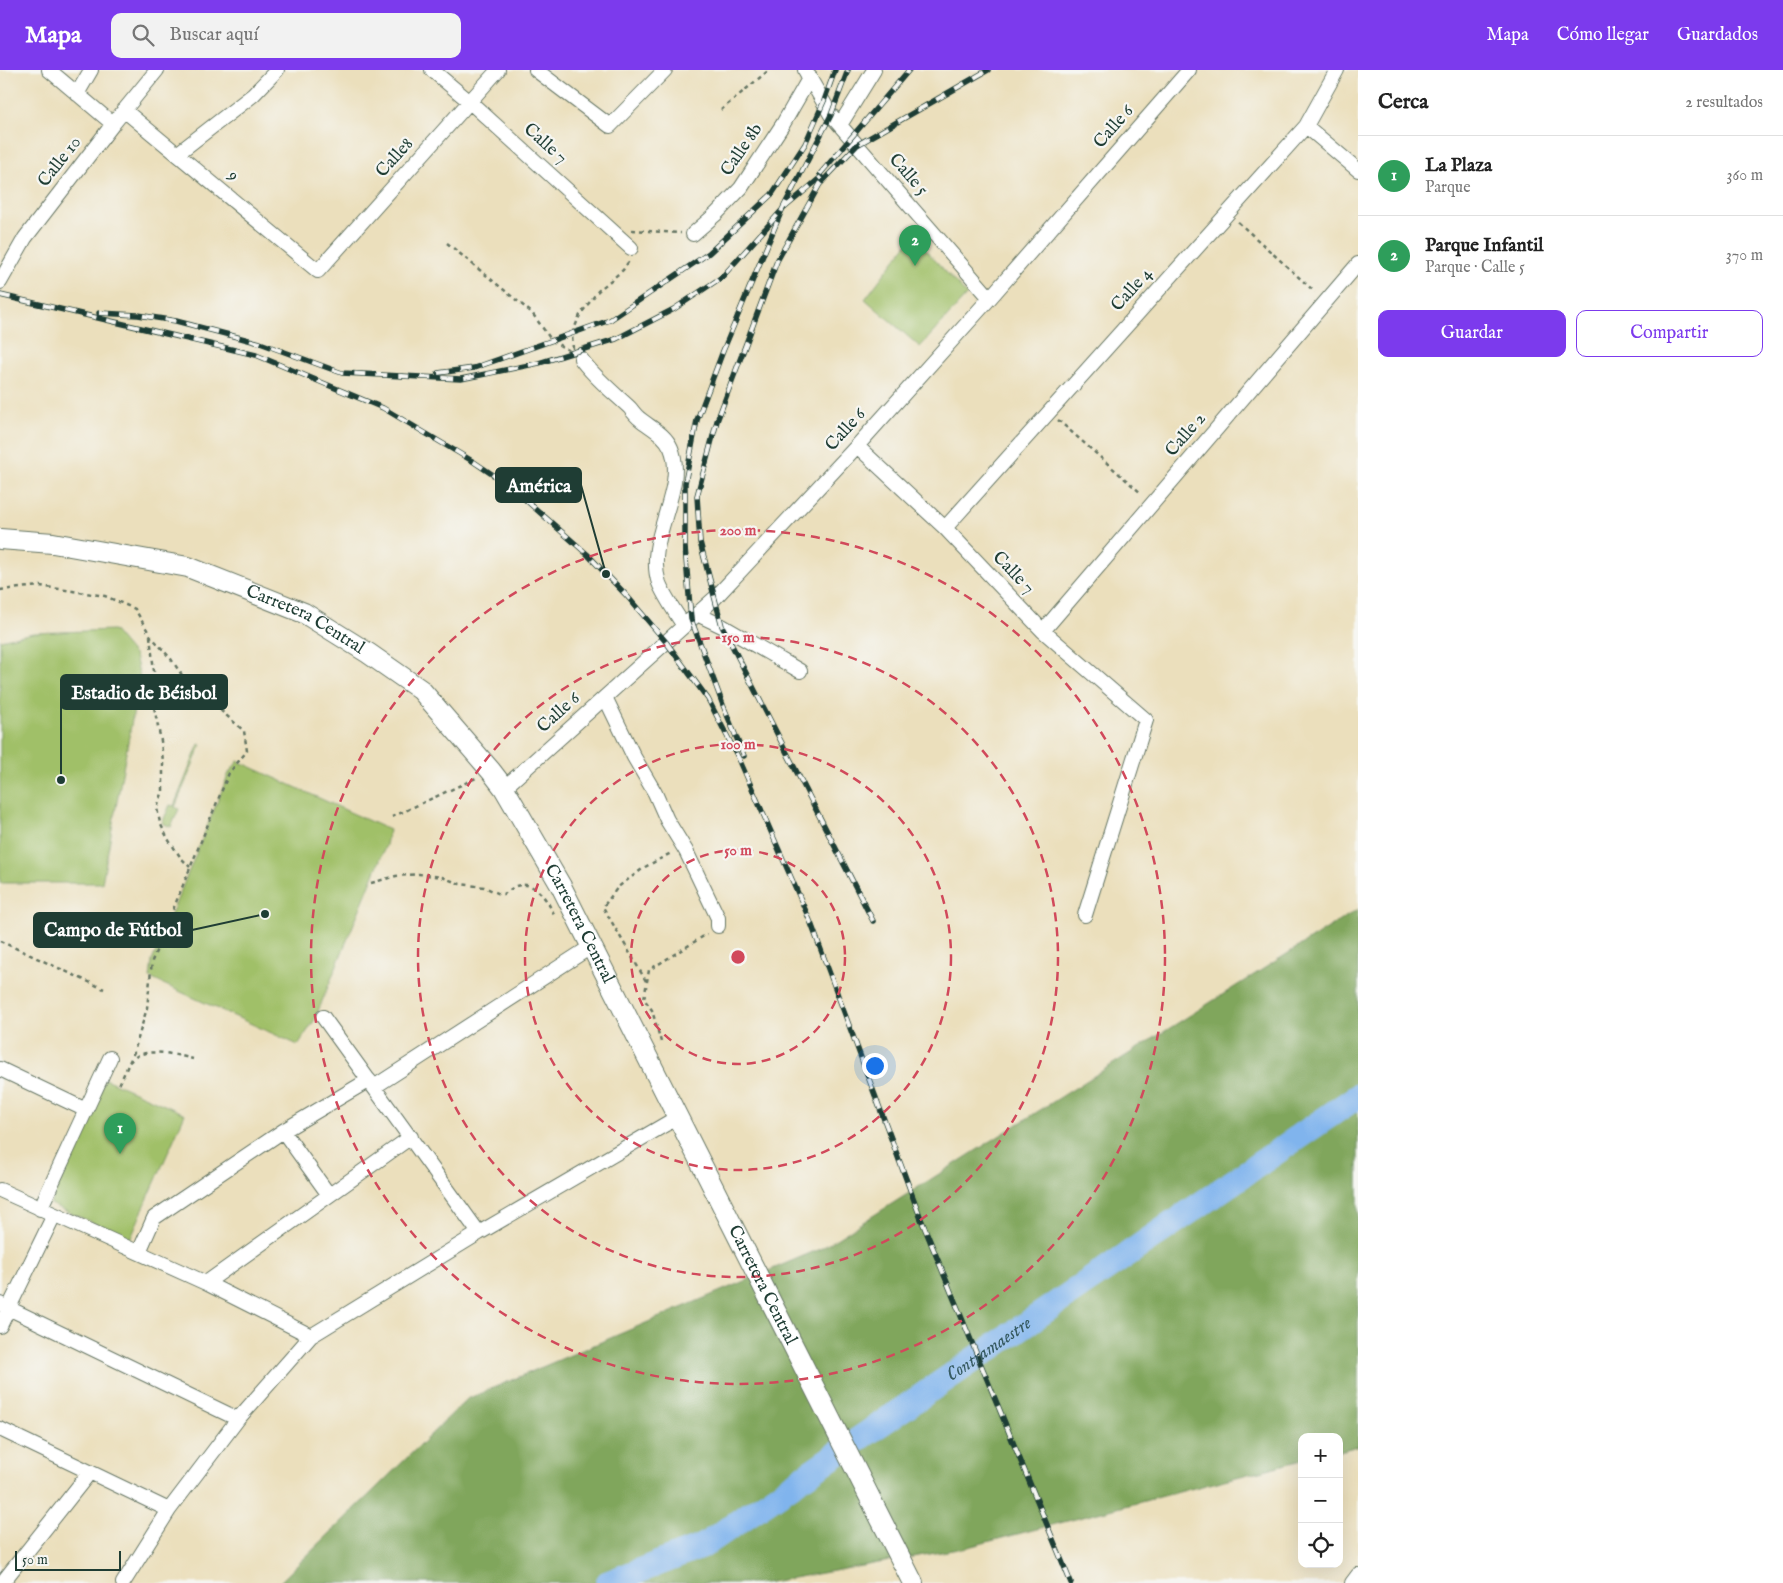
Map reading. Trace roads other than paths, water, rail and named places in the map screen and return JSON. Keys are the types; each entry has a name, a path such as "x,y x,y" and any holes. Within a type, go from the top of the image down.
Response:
{"highway":[{"name":"Carretera Central","path":"0,539 53,543 188,567 304,612 421,690 504,788 561,886 913,1583"}],"street":[{"path":"49,70 113,124"},
{"path":"77,94 91,70"},
{"name":"Calle 10","path":"0,282 25,238 157,70"},
{"path":"177,154 253,95 277,70"},
{"name":"Calle 7","path":"432,70 631,248"},
{"name":"Calle8","path":"318,270 498,70"},
{"path":"536,70 610,126 665,70"},
{"path":"840,125 874,70"},
{"name":"Calle 6","path":"504,788 715,598 857,446 990,298 1189,70"},
{"name":"Calle 4","path":"945,528 1306,126 1337,70"},
{"name":"Calle 5","path":"808,73 831,114 990,298"},
{"name":"Calle 8b","path":"693,234 741,188 783,124 808,73"},
{"name":"9","path":"124,110 318,270"},
{"path":"1306,126 1358,170"},
{"name":"Calle 2","path":"1043,631 1358,264"},
{"path":"577,355 616,397 640,419 657,430 670,445 675,460 673,484 670,505 661,530 656,555 659,582 684,626"},
{"name":"Calle 7","path":"857,446 945,528 1043,631 1146,720 1085,915"},
{"path":"697,614 722,626 800,671"},
{"path":"605,697 666,820 681,843 718,918 718,926"},
{"path":"139,1252 154,1218 283,1131 372,1083 592,946"},
{"path":"323,1017 479,1233"},
{"path":"40,1209 110,1058"},
{"path":"0,1069 86,1110"},
{"path":"123,1583 169,1510 238,1419 311,1336 479,1233 678,1117"},
{"path":"283,1131 329,1195"},
{"path":"206,1283 411,1138"},
{"path":"0,1190 206,1283 311,1336"},
{"path":"0,1326 4,1306 54,1215"},
{"path":"4,1306 238,1419"},
{"path":"0,1429 169,1510"},
{"path":"2,1583 90,1472"},
{"path":"1352,1583 1358,1575"}],"waterway":[{"name":"Contramaestre","path":"608,1583 703,1546 1358,1096"}],"railway":[{"path":"438,373 474,368 610,320 709,253 772,194 805,144 835,70"},
{"path":"744,756 691,619 685,547 685,483 697,420 723,351 782,210 831,115 848,70"},
{"path":"820,174 909,70"},
{"path":"873,921 722,626 700,542 697,496 717,421 777,261 820,184 857,145 988,70"},
{"path":"99,313 138,315 176,321 260,343 342,373 461,379 539,363 616,339 674,309 722,277 782,210 821,177"},
{"path":"0,295 256,355 383,408 474,462 511,487 587,554 627,596 666,642 708,699 740,761 811,923 921,1219 1071,1583"}],"place":[{"name":"Parque Infantil","path":"915,266"},
{"name":"América","path":"606,574"},
{"name":"Estadio de Béisbol","path":"61,780"},
{"name":"Campo de Fútbol","path":"265,914"},
{"name":"La Plaza","path":"120,1154"}]}
